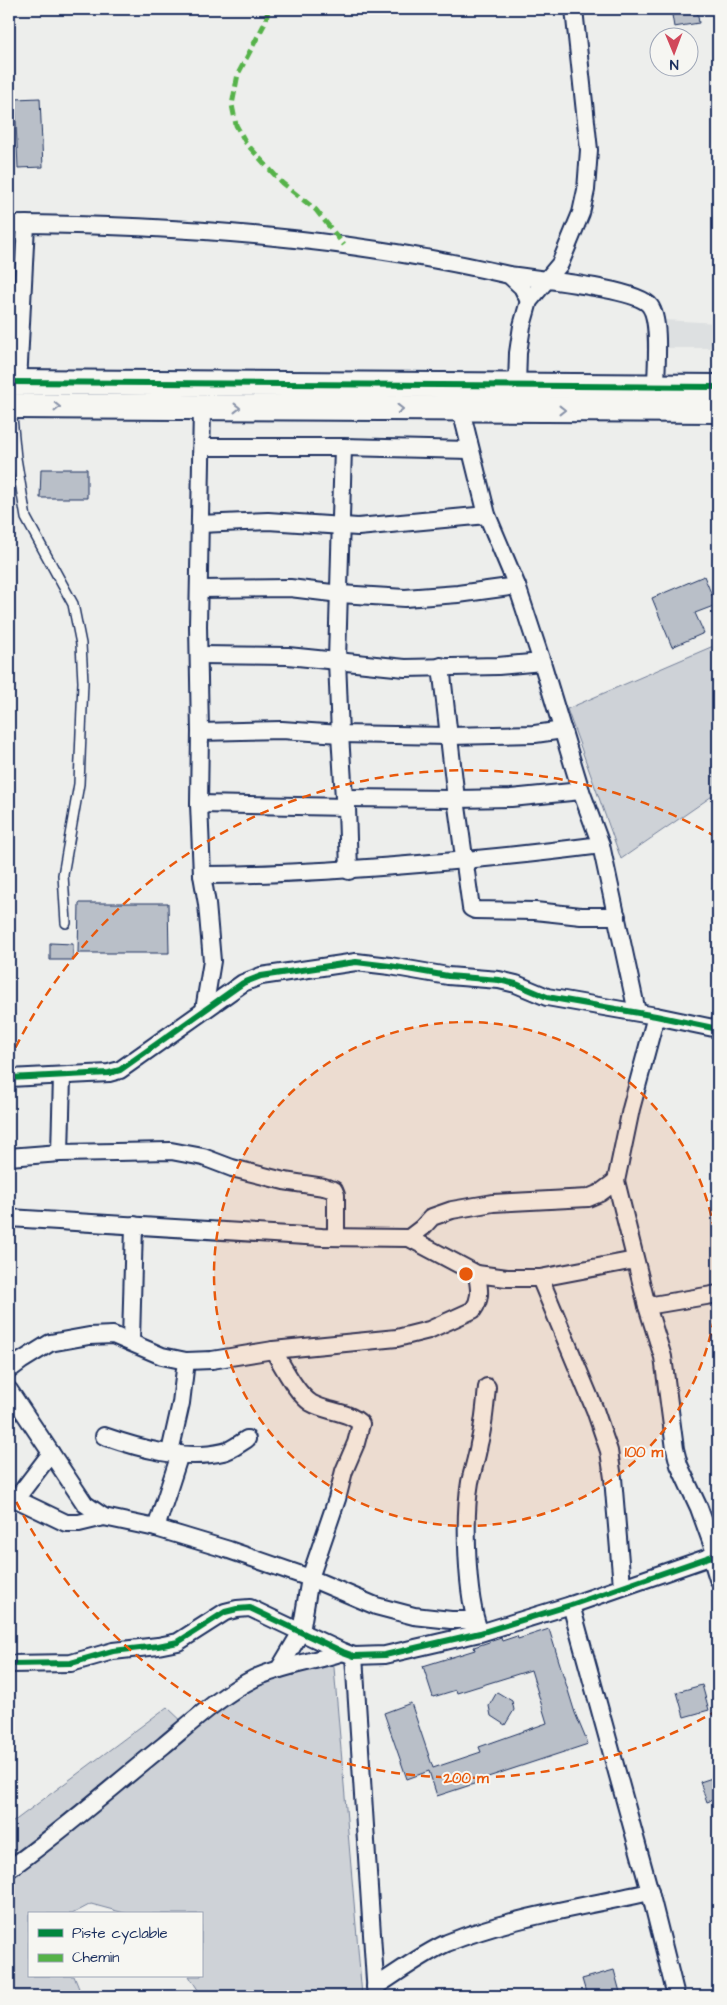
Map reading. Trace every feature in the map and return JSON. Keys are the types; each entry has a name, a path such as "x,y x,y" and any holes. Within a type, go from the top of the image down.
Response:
{"street":[{"path":"517,385 518,353 522,326 529,301 560,264 582,213 588,174 589,150 574,9"},
{"path":"9,224 84,225 206,232 344,245 439,261 509,276 620,292 644,301 650,306 656,323 656,386"},
{"path":"26,224 25,276 13,382 718,386"},
{"path":"509,276 522,287 529,301"},
{"path":"10,406 718,410"},
{"path":"202,408 199,804 202,875 210,925 212,961 204,1010"},
{"path":"461,410 487,515 517,586 581,791 601,845 636,1012"},
{"path":"202,447 343,447 470,450"},
{"path":"343,447 337,660 349,871"},
{"path":"200,524 268,521 310,522 341,527 451,520 487,515"},
{"path":"200,589 290,588 340,594 405,598 458,594 517,586"},
{"path":"200,655 288,656 405,668 498,666 542,662"},
{"path":"441,666 470,906 474,910 535,911 581,916 617,916"},
{"path":"200,732 282,730 340,734 449,736 535,734 563,730"},
{"path":"199,804 511,798 581,791"},
{"path":"202,875 349,871 541,853 601,845"},
{"path":"9,1078 110,1073 120,1070 243,983 261,976 356,962 448,976 499,980 516,984 547,997 636,1012 718,1029"},
{"path":"656,1016 631,1109 616,1181 647,1306 663,1357 675,1449 679,1465 699,1508 715,1555 718,1579"},
{"path":"60,1153 62,1076"},
{"path":"9,1157 60,1153 171,1151 202,1157 232,1168 284,1181 324,1187 334,1190 336,1195 336,1238"},
{"path":"409,1238 432,1217 452,1210 493,1203 588,1198 600,1193 616,1181"},
{"path":"9,1218 134,1224 336,1238 409,1238 477,1274 507,1278 540,1278 635,1260"},
{"path":"131,1342 134,1224"},
{"path":"9,1370 50,1343 89,1336 113,1335 162,1356 186,1361 212,1360 273,1350 397,1338 429,1330 473,1310 480,1297 477,1274"},
{"path":"540,1278 595,1410 609,1451 622,1586"},
{"path":"647,1306 718,1294"},
{"path":"273,1350 302,1395 310,1402 354,1418 361,1424 310,1578 301,1632 279,1669"},
{"path":"156,1528 175,1453 186,1361"},
{"path":"478,1627 469,1572 468,1502 470,1483 484,1419 487,1387"},
{"path":"9,1390 86,1504 104,1516 156,1528 229,1550 310,1578 376,1606 414,1616 451,1620 478,1627"},
{"path":"104,1436 128,1444 175,1453 225,1452 248,1439"},
{"path":"51,1453 12,1498 66,1523 80,1523 104,1516"},
{"path":"9,1869 39,1847 213,1705 254,1679 279,1669 348,1654 384,1655 478,1627 571,1606 622,1586 715,1555"},
{"path":"571,1606 650,1892 676,1996"},
{"path":"9,1664 71,1663 113,1651 178,1642 225,1612 237,1608 250,1608 348,1654"},
{"path":"348,1654 376,1991 445,1944 480,1931 517,1920 650,1892"}],"lane":[{"path":"10,406 26,518 73,604 81,644 84,682 79,784 63,875 66,922"}],"shaded area":[{"path":"664,320 718,323 718,348 667,348"},
{"path":"718,644 718,792 621,859 567,709"},
{"path":"332,1644 362,1996 202,1996 190,1978 202,1978 202,1912 121,1912 91,1904 76,1912 28,1912 28,1978 75,1978 82,1996 9,1996 9,1825 167,1707 187,1726 279,1669"}],"building":[{"path":"671,9 697,9 699,23 674,27"},
{"path":"40,98 43,167 18,168 15,99"},
{"path":"41,469 87,469 87,498 40,498"},
{"path":"704,576 716,605 695,613 704,633 672,647 652,598"},
{"path":"79,903 168,903 169,953 78,953"},
{"path":"50,943 73,944 73,960 50,960"},
{"path":"549,1629 575,1713 588,1744 437,1796 429,1771 407,1779 384,1713 411,1703 433,1768 481,1752 479,1747 547,1723 531,1670 457,1693 456,1690 433,1697 423,1666 475,1650 474,1647 501,1638 502,1641 517,1636 518,1639"},
{"path":"702,1685 709,1710 684,1717 677,1692"},
{"path":"497,1692 512,1701 514,1710 505,1725 491,1716 489,1706"},
{"path":"718,1776 718,1798 707,1802 700,1782"},
{"path":"614,1970 621,1996 587,1996 582,1979"}],"marked path":[{"path":"268,9 266,21 238,74 232,105 236,125 246,143 282,183 316,210 344,245"}],"cycle path":[{"path":"9,382 718,387"},
{"path":"9,1078 109,1073 120,1070 243,983 261,976 356,962 448,976 499,980 516,984 547,997 718,1029"},
{"path":"9,1664 71,1663 113,1651 178,1642 225,1612 250,1608 354,1656 385,1655 480,1633 571,1605 718,1554"}]}
